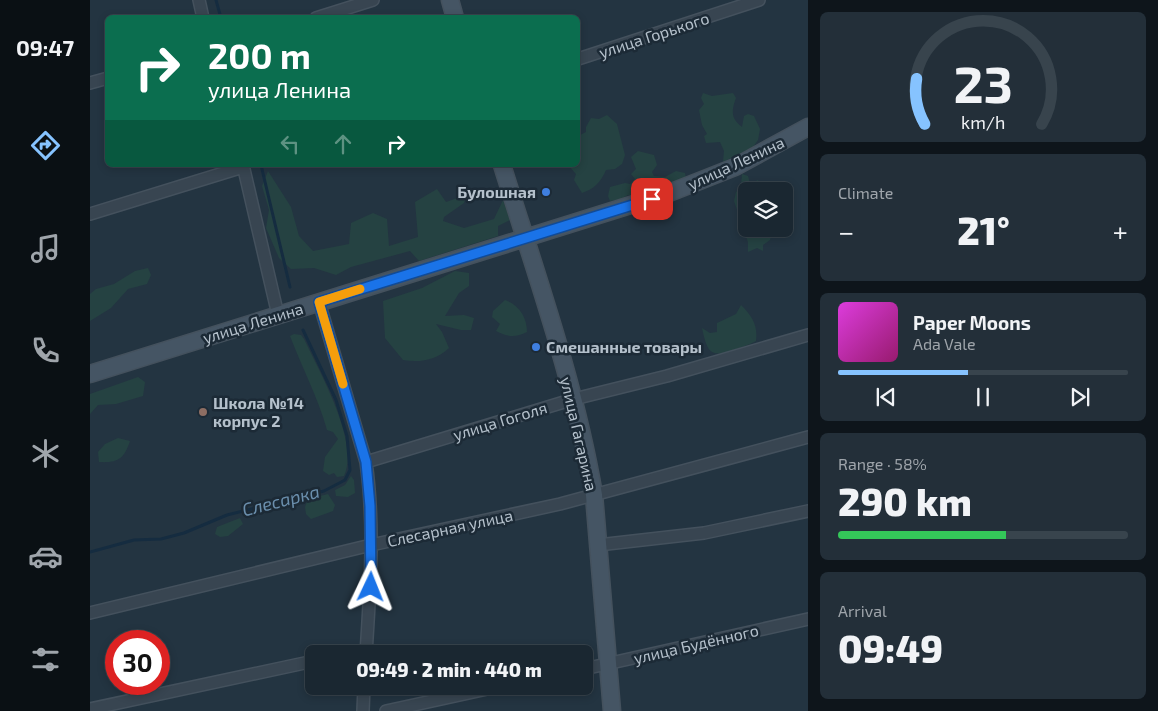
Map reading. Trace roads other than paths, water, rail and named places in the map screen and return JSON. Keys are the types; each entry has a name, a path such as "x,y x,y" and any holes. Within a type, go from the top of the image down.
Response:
{"main road":[{"path":"450,0 454,15"},
{"name":"улица Ленина","path":"90,374 689,186 755,157 808,127"},
{"name":"улица Гагарина","path":"503,167 574,399 594,495 612,711"}],"street":[{"path":"199,0 202,15"},
{"path":"326,15 373,0"},
{"name":"улица Горького","path":"580,58 759,0"},
{"path":"90,83 105,79"},
{"path":"90,214 240,167"},
{"path":"243,167 278,315"},
{"path":"319,302 366,462 370,494 372,570 367,645"},
{"name":"улица Гоголя","path":"366,462 574,399 667,376 808,335"},
{"name":"Слесарная улица","path":"90,613 371,545 560,504 808,437"},
{"path":"598,545 704,533 808,511"},
{"name":"улица Будённого","path":"593,667 808,619"},
{"path":"90,709 305,663"},
{"path":"363,711 364,695"},
{"path":"386,711 460,695"}],"waterway":[{"name":"Слесарка","path":"216,0 220,15"},
{"name":"Слесарка","path":"261,167 290,287"},
{"name":"Слесарка","path":"90,552 134,540 161,539 184,533 227,515 324,491 345,480 350,470 347,436 336,400 303,330"}],"place":[{"name":"Булошная","path":"546,192"},
{"name":"Смешанные товары","path":"536,347"},
{"name":"Школа №14 корпус 2","path":"203,412"}]}
